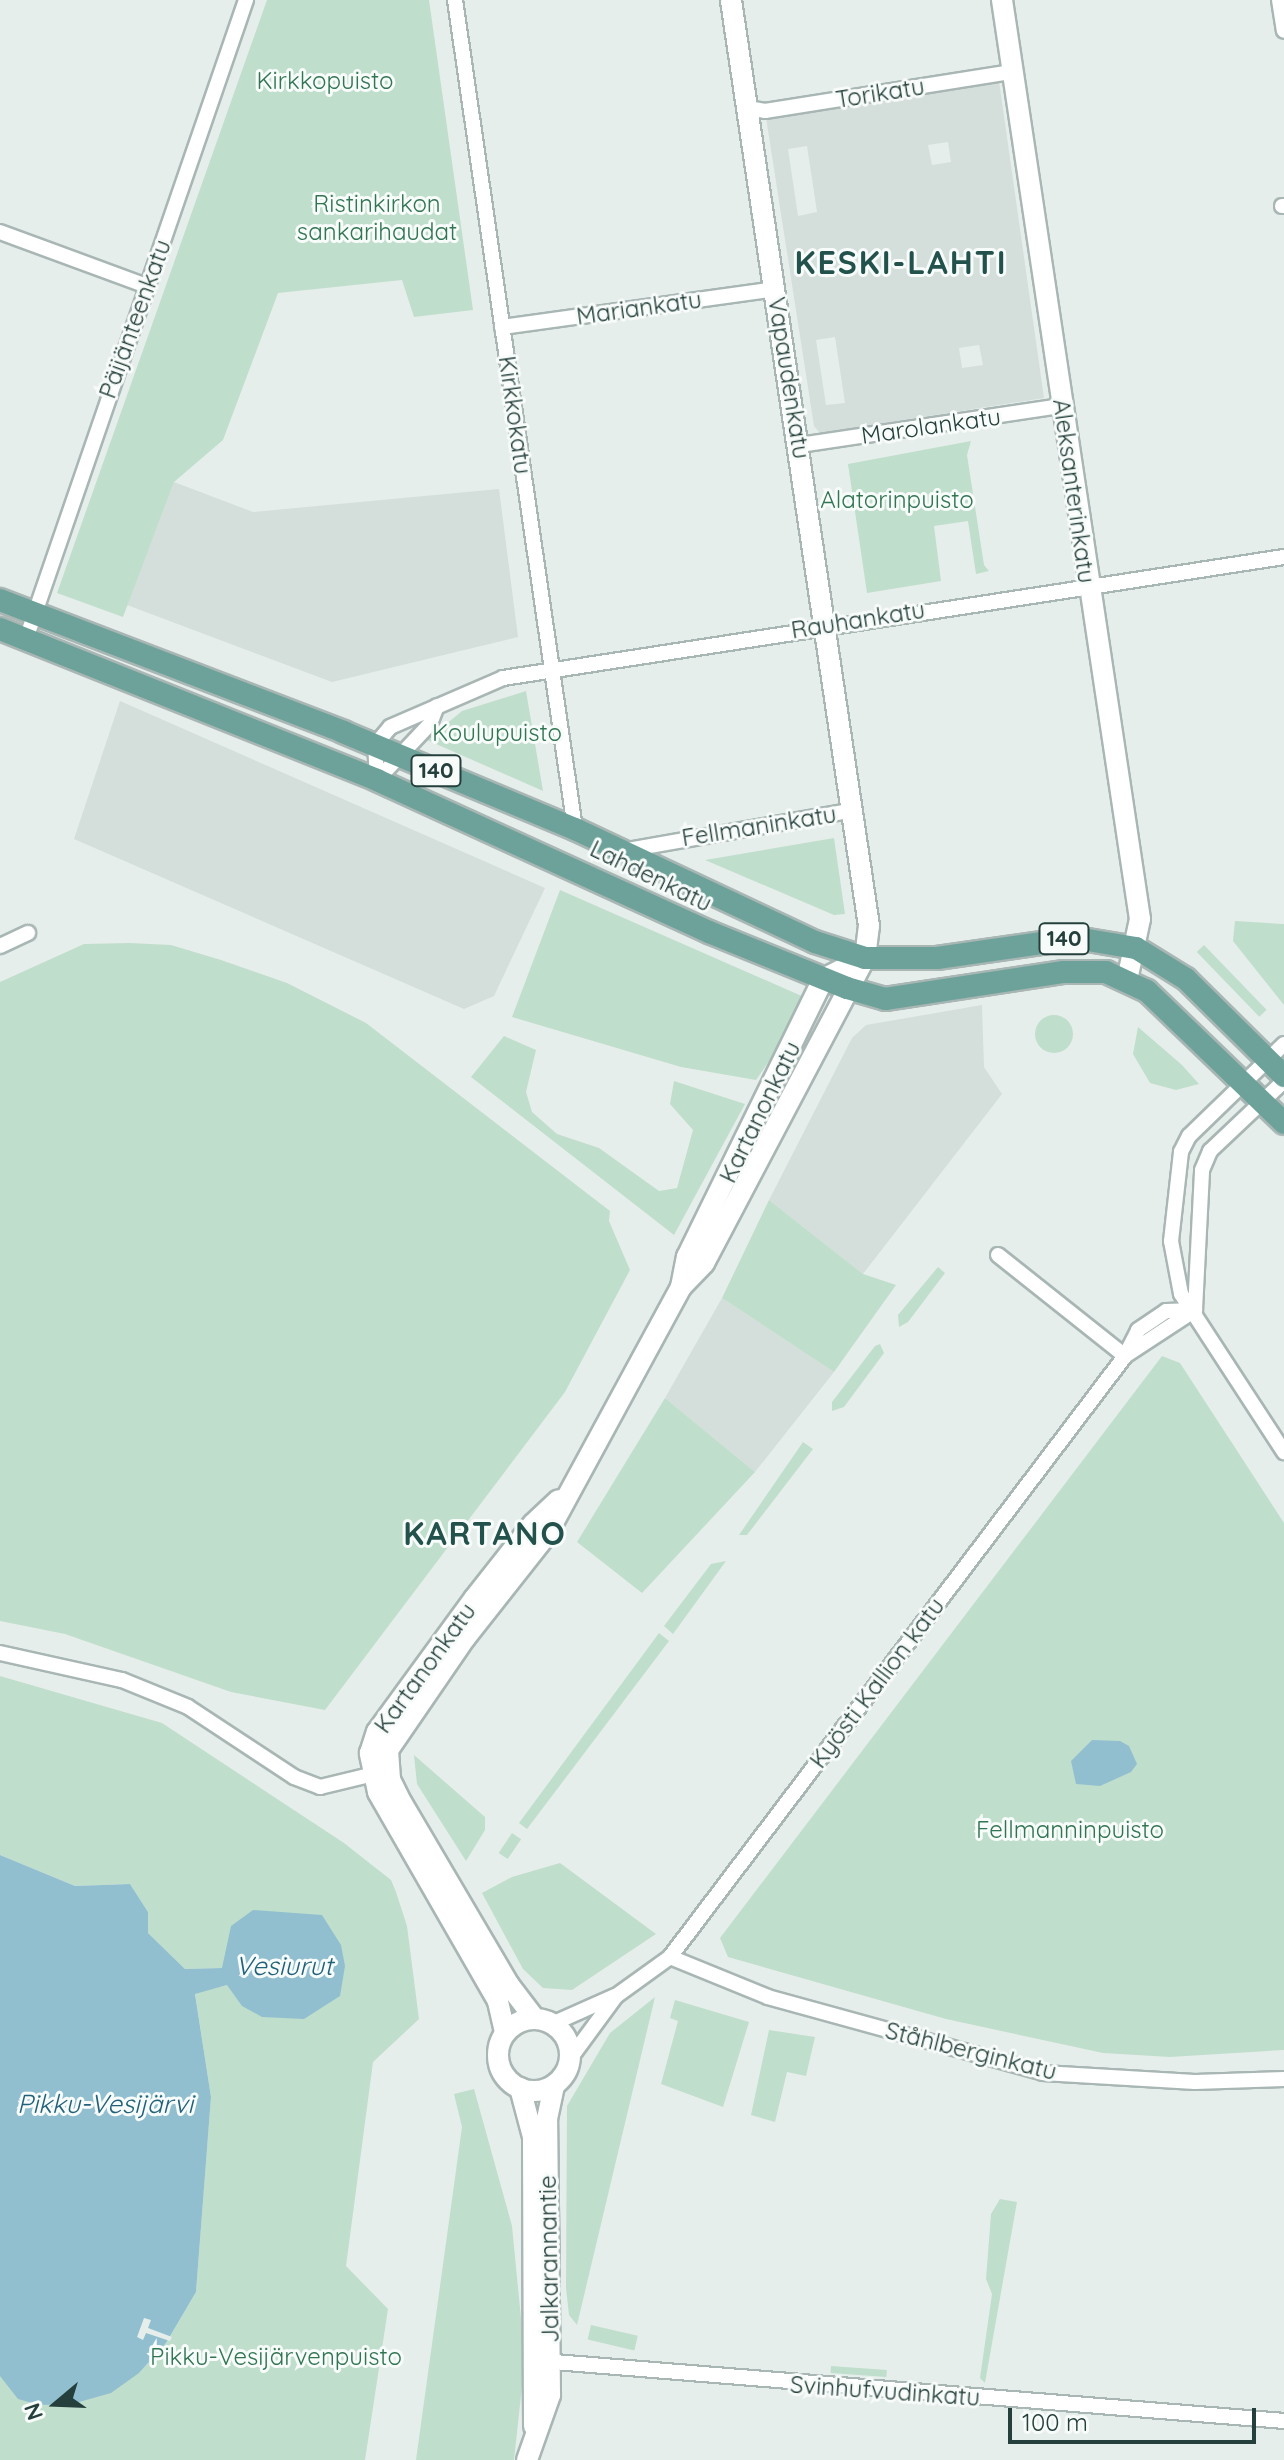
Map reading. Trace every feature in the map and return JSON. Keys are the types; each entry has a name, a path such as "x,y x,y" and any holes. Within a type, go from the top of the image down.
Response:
{"main road":[{"name":"Vapaudenkatu","path":"731,0 800,445 849,811 869,926 865,958 847,988"},
{"name":"Aleksanterinkatu","path":"1002,0 1140,919 1127,980"},
{"name":"Lahdenkatu","path":"0,600 375,745 575,829 815,942 865,958 937,958 1076,938 1136,948 1166,963 1251,1040 1276,1051"},
{"name":"Lahdenkatu","path":"0,629 377,780 709,932 847,988 885,999 1074,971 1106,972 1147,991 1263,1103"},
{"path":"823,979 865,958"},
{"name":"Kartanonkatu","path":"681,1287 687,1257 823,979"},
{"name":"Kartanonkatu","path":"380,1773 391,1742 547,1534 565,1494 681,1287 704,1263 847,988"},
{"path":"1276,1051 1284,1078"},
{"name":"140","path":"1263,1103 1284,1123"},
{"name":"Kartanonkatu","path":"544,2021 494,1960 401,1802 380,1773 372,1742 383,1723 533,1524 565,1494"},
{"path":"380,1773 498,2001 505,2032 500,2067 520,2088 554,2085 569,2060 566,2039 544,2021 518,2022 505,2032"},
{"name":"Jalkarannantie","path":"543,2361 547,2119 554,2085"},
{"name":"Jalkarannantie","path":"520,2088 533,2137 543,2361 550,2395 534,2431 527,2460"}],"street":[{"name":"Päijänteenkatu","path":"26,639 246,0"},
{"name":"Kirkkokatu","path":"455,0 575,829"},
{"path":"1279,0 1284,31"},
{"name":"Torikatu","path":"748,108 765,111 1012,72"},
{"path":"3,234 147,286"},
{"name":"Mariankatu","path":"502,327 776,289"},
{"name":"Marolankatu","path":"800,445 1061,406"},
{"name":"Rauhankatu","path":"375,745 405,716 437,706 481,685 551,668 1284,557"},
{"path":"377,780 430,724 437,706"},
{"path":"375,745 377,780"},
{"name":"Fellmaninkatu","path":"622,851 849,811"},
{"path":"0,946 28,933"},
{"path":"1276,1051 1207,1115 1181,1152 1171,1241 1174,1279 1284,1452"},
{"path":"1195,1310 1202,1170 1210,1151 1263,1103 1284,1078"},
{"path":"998,1255 1125,1356"},
{"name":"Kyösti Kallion katu","path":"544,2021 616,1996 670,1957 1125,1356 1138,1330 1155,1317 1173,1309 1195,1310"},
{"path":"0,1653 122,1680 188,1707 294,1777 320,1787 380,1773"},
{"name":"Ståhlberginkatu","path":"670,1957 768,1997 1043,2073 1195,2082 1284,2079"},
{"name":"Kyösti Kallion katu","path":"569,2060 616,1996"},
{"name":"Svinhufvudinkatu","path":"543,2361 1284,2421"}],"shaded area":[{"path":"998,74 1044,398 820,433 814,426 765,111","holes":["948,142 951,162 932,165 928,145","807,146 817,212 798,216 788,149","835,337 845,403 826,405 816,340","979,345 983,365 962,368 959,348"]},
{"path":"174,482 253,512 499,489 518,637 332,682 127,605"},
{"path":"120,701 545,888 494,996 464,1009 74,839"},
{"path":"982,1005 984,1067 1002,1094 863,1274 769,1200 852,1038 866,1025"},
{"path":"722,1298 834,1372 755,1472 665,1398"}],"green space":[{"name":"Kirkkopuisto","path":"267,0 429,0 473,310 414,317 402,280 278,293 223,440 174,482 123,617 57,593"},
{"name":"Alatorinpuisto","path":"971,441 967,455 984,565 989,571 976,574 968,521 934,526 941,581 867,593 848,464"},
{"name":"Koulupuisto","path":"526,691 543,791 427,740 462,711"},
{"path":"834,838 845,914 834,915 705,860"},
{"path":"560,890 804,997 796,1022 756,1080 681,1067 512,1017"},
{"path":"1235,921 1284,924 1284,1005 1233,941"},
{"path":"84,944 171,945 221,960 287,983 366,1023 610,1211 609,1221 630,1270 565,1392 325,1710 231,1692 65,1634 0,1621 0,982"},
{"path":"1204,945 1267,1010 1259,1017 1197,952"},
{"path":"1054,1015 1068,1020 1073,1034 1068,1048 1054,1053 1040,1048 1035,1034 1040,1020"},
{"path":"1138,1027 1199,1084 1176,1090 1150,1083 1133,1054"},
{"path":"504,1036 536,1050 526,1092 532,1112 557,1134 599,1148 659,1191 677,1188 693,1130 670,1104 674,1081 745,1104 674,1235 471,1077"},
{"path":"769,1200 863,1274 896,1285 834,1372 722,1298"},
{"path":"938,1267 945,1273 908,1322 899,1327 898,1315"},
{"path":"880,1344 884,1353 844,1407 832,1411 832,1402 875,1346"},
{"name":"Fellmanninpuisto","path":"1162,1356 1180,1363 1284,1523 1284,2050 1170,2057 1103,2053 946,2019 728,1957 720,1938"},
{"path":"665,1398 755,1472 642,1593 577,1542"},
{"path":"803,1442 813,1449 747,1535 739,1535"},
{"path":"726,1561 673,1634 664,1626 711,1564"},
{"path":"659,1633 669,1641 527,1829 519,1823"},
{"name":"Pikku-Vesijärvenpuisto","path":"0,1676 162,1723 344,1843 391,1880 407,1926 419,2019 373,2062 346,2266 388,2309 365,2460 0,2460 0,2376 139,2373 166,2343 196,2292 211,2097 195,1993 227,1985 222,1968 185,1969 148,1933 148,1912 130,1884 75,1886 0,1855"},
{"path":"414,1755 485,1817 485,1830 466,1861 417,1784"},
{"path":"512,1833 521,1839 508,1859 499,1853"},
{"path":"560,1863 656,1934 572,1990 543,1988 523,1969 482,1893 512,1877"},
{"path":"655,1997 577,2325 569,2315 566,2288 567,2106 610,2033"},
{"path":"675,2000 749,2022 723,2107 661,2084 678,2021 670,2018"},
{"path":"769,2030 815,2037 806,2076 787,2072 775,2122 751,2115"},
{"path":"474,2089 512,2226 525,2359 514,2460 416,2460 462,2127 454,2094"},
{"path":"1000,2199 1017,2202 985,2383 980,2378 992,2294 986,2279 991,2214"},
{"path":"591,2325 638,2336 634,2350 588,2340"},
{"path":"831,2366 887,2370 886,2377 831,2373"}],"water":[{"path":"1092,1740 1120,1741 1129,1746 1137,1764 1131,1772 1100,1786 1076,1784 1071,1761"},
{"name":"Pikku-Vesijärvi","path":"0,1855 75,1886 130,1884 148,1912 148,1933 185,1969 222,1968 231,1926 253,1910 322,1915 341,1945 345,1966 340,1996 304,2019 262,2017 242,2006 227,1985 195,1994 211,2097 196,2292 166,2343 139,2373 111,2393 72,2404 39,2405 18,2399 0,2376"}],"pier":[{"path":"144,2318 151,2320 148,2328 172,2337 170,2341 146,2333 143,2340 137,2337"}],"district":[{"name":"KESKI-LAHTI","path":"901,262"},
{"name":"KARTANO","path":"485,1533"}],"park label":[{"name":"Ristinkirkon sankarihaudat","path":"377,218"}],"water label":[{"name":"Vesiurut","path":"284,1966"}]}
